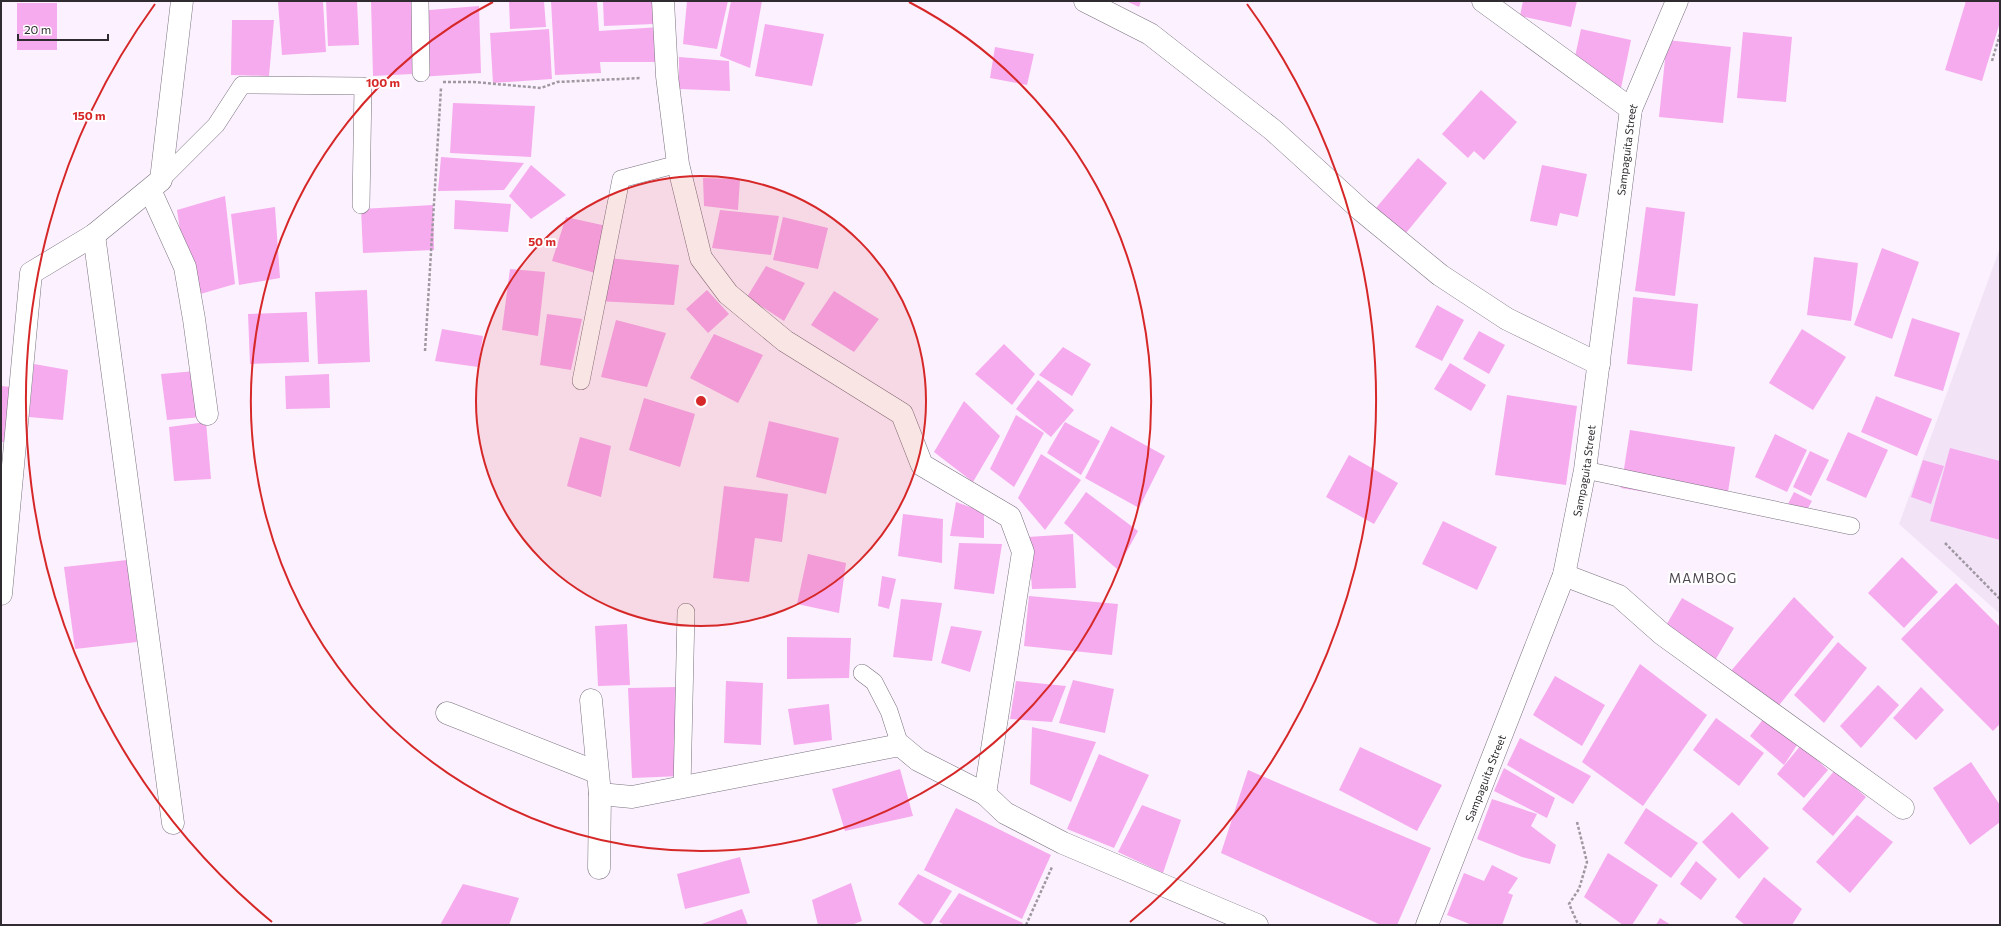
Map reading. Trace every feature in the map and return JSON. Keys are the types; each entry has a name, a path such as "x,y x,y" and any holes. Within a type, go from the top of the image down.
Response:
{"street":[{"path":"182,1 155,185 185,267 194,319 207,414"},
{"path":"663,1 666,76 678,164 701,258 728,294 785,341 902,414 922,465 1010,517 1023,552 985,794"},
{"path":"1085,1 1150,34 1274,130 1360,210 1440,275 1506,318 1599,364"},
{"path":"1483,1 1631,109"},
{"name":"Sampaguita Street","path":"1427,925 1564,575 1585,470 1631,109 1677,1"},
{"path":"1,594 31,273 94,235 155,185"},
{"path":"94,235 173,823"},
{"path":"1564,575 1619,596 1662,634 1903,808"},
{"path":"591,700 596,772 600,794 599,868"},
{"path":"447,713 596,772"},
{"path":"600,794 632,797 900,745 918,760 985,794 1005,813 1063,843 1257,925"}],"lane":[{"path":"420,1 421,73"},
{"path":"155,185 216,125 242,85 363,86 361,205"},
{"path":"581,381 621,179 678,164"},
{"path":"1585,470 1851,526"},
{"path":"682,788 686,612"},
{"path":"862,673 874,682 889,711 900,745"}],"path":[{"path":"1992,61 2000,34"},
{"path":"425,351 441,82 474,82 541,88 557,82 666,76"},
{"path":"363,86 376,83 405,82"},
{"path":"1945,542 2000,599"},
{"path":"1577,822 1587,862 1579,889 1569,904 1577,922 1581,925"},
{"path":"1026,925 1063,843"}],"shaded area":[{"path":"2000,248 2000,614 1899,524"}],"building":[{"path":"323,1 326,52 282,55 278,2"},
{"path":"326,1 357,1 359,45 328,46"},
{"path":"371,1 414,1 412,74 373,76"},
{"path":"509,1 544,1 546,27 510,29"},
{"path":"551,1 597,1 599,31 660,27 661,62 600,62 601,73 555,75"},
{"path":"603,1 653,1 654,24 604,26"},
{"path":"687,1 728,1 717,49 683,44"},
{"path":"731,1 762,1 750,68 720,56"},
{"path":"1126,1 1141,1 1139,7"},
{"path":"1523,1 1577,1 1571,27 1520,16"},
{"path":"1966,1 2000,1 2000,22 1982,81 1945,70"},
{"path":"17,3 57,3 57,50 17,50"},
{"path":"479,6 481,73 419,77 417,11"},
{"path":"232,20 274,20 269,76 231,75"},
{"path":"765,24 824,34 812,86 755,76"},
{"path":"549,29 552,79 493,83 490,33"},
{"path":"1581,29 1631,40 1620,93 1574,61"},
{"path":"1743,32 1792,37 1786,102 1737,98"},
{"path":"1667,40 1731,47 1723,123 1659,117"},
{"path":"995,47 1034,54 1027,85 990,78"},
{"path":"679,57 729,61 730,91 679,89"},
{"path":"1481,90 1517,122 1484,160 1474,151 1468,158 1442,134"},
{"path":"453,103 535,106 531,157 450,153"},
{"path":"441,157 524,163 504,190 438,191"},
{"path":"1418,158 1447,183 1406,233 1376,208"},
{"path":"531,165 566,195 531,219 509,196"},
{"path":"1542,165 1587,174 1578,217 1560,213 1557,226 1530,221"},
{"path":"703,178 740,179 738,210 704,206"},
{"path":"225,196 235,284 190,297 177,210"},
{"path":"455,200 511,204 508,232 454,229"},
{"path":"433,205 434,250 363,253 361,209"},
{"path":"275,207 280,278 239,285 231,214"},
{"path":"1646,207 1685,212 1675,296 1635,291"},
{"path":"720,210 779,216 771,255 712,248"},
{"path":"566,217 611,227 599,274 552,261"},
{"path":"783,217 828,228 818,269 773,260"},
{"path":"1882,248 1919,262 1892,339 1854,325"},
{"path":"1814,257 1858,263 1851,321 1807,315"},
{"path":"608,258 679,265 674,305 597,301"},
{"path":"766,266 805,283 784,321 747,297"},
{"path":"510,269 545,272 538,336 502,330"},
{"path":"367,290 370,362 318,364 315,292"},
{"path":"707,290 729,314 708,333 686,309"},
{"path":"834,291 879,319 854,352 811,325"},
{"path":"1633,297 1698,304 1692,371 1627,364"},
{"path":"1437,305 1464,320 1442,361 1415,347"},
{"path":"307,312 309,362 250,364 248,314"},
{"path":"547,314 582,319 571,370 540,365"},
{"path":"1912,318 1960,333 1943,391 1894,376"},
{"path":"616,320 666,333 647,387 601,377"},
{"path":"442,329 483,336 478,367 435,361"},
{"path":"1802,329 1846,357 1813,410 1769,383"},
{"path":"1479,331 1505,345 1489,374 1463,359"},
{"path":"714,334 763,355 738,403 690,378"},
{"path":"1004,344 1035,374 1012,405 975,374"},
{"path":"1063,347 1091,364 1072,396 1039,375"},
{"path":"1450,363 1486,385 1471,411 1434,389"},
{"path":"34,364 68,370 63,420 29,417"},
{"path":"196,371 202,417 167,420 161,374"},
{"path":"329,374 330,408 286,409 285,376"},
{"path":"1038,380 1074,410 1051,437 1016,409"},
{"path":"1,386 11,387 10,442 1,442"},
{"path":"1507,395 1577,406 1566,485 1495,475"},
{"path":"1876,396 1932,419 1917,456 1861,432"},
{"path":"644,398 695,414 680,467 629,450"},
{"path":"964,401 1000,436 973,482 934,452"},
{"path":"1016,415 1044,433 1014,487 990,469"},
{"path":"769,421 839,438 826,494 756,477"},
{"path":"206,422 211,479 174,481 169,427"},
{"path":"1065,422 1100,441 1081,475 1047,453"},
{"path":"1111,426 1165,456 1139,508 1085,478"},
{"path":"1630,430 1735,447 1726,505 1621,488"},
{"path":"1848,432 1888,450 1866,498 1826,480"},
{"path":"1775,434 1807,450 1787,492 1755,477"},
{"path":"580,437 611,446 601,497 567,486"},
{"path":"1950,448 2000,461 2000,540 1930,521"},
{"path":"1810,451 1829,460 1811,496 1793,487"},
{"path":"1041,454 1081,480 1045,530 1018,498"},
{"path":"1349,455 1398,483 1374,524 1326,497"},
{"path":"1923,460 1944,466 1931,504 1911,497"},
{"path":"724,486 788,494 782,542 755,538 749,582 713,578"},
{"path":"1086,492 1138,531 1117,569 1064,523"},
{"path":"1794,492 1812,501 1802,519 1785,510"},
{"path":"956,502 984,512 984,538 950,536"},
{"path":"903,514 943,519 942,563 898,556"},
{"path":"1443,521 1497,547 1477,590 1422,564"},
{"path":"1073,534 1076,588 1032,589 1028,537"},
{"path":"959,543 1002,544 994,594 954,589"},
{"path":"808,554 846,563 839,613 797,604"},
{"path":"1902,557 1938,592 1904,628 1868,593"},
{"path":"127,560 137,642 75,649 64,567"},
{"path":"882,576 896,579 889,609 878,606"},
{"path":"1956,583 2000,627 2000,724 1993,731 1901,639"},
{"path":"1029,596 1118,604 1112,655 1024,646"},
{"path":"1794,597 1834,637 1776,709 1730,672"},
{"path":"1682,598 1734,628 1713,664 1661,634"},
{"path":"901,599 942,603 932,661 893,657"},
{"path":"627,624 630,685 598,686 595,626"},
{"path":"951,626 982,631 970,672 941,663"},
{"path":"787,637 851,638 849,678 787,679"},
{"path":"1838,642 1867,668 1824,723 1794,695"},
{"path":"1640,664 1707,715 1643,806 1582,762"},
{"path":"1555,676 1605,705 1582,746 1533,715"},
{"path":"1073,680 1114,689 1105,733 1059,723"},
{"path":"726,681 763,683 761,745 724,743"},
{"path":"1016,681 1066,686 1052,722 1010,719"},
{"path":"1878,685 1899,705 1861,748 1840,726"},
{"path":"678,687 682,776 632,778 628,688"},
{"path":"1921,687 1944,710 1916,740 1893,718"},
{"path":"829,704 832,740 794,745 788,709"},
{"path":"1768,713 1801,739 1784,765 1750,736"},
{"path":"1716,718 1764,753 1739,786 1693,750"},
{"path":"1032,727 1096,742 1071,802 1030,784"},
{"path":"1520,738 1591,776 1573,804 1507,765"},
{"path":"1801,745 1828,770 1804,798 1777,774"},
{"path":"1360,747 1442,785 1417,831 1339,790"},
{"path":"1099,754 1149,775 1114,848 1067,829"},
{"path":"1971,762 2000,805 2000,822 1970,845 1933,788"},
{"path":"1504,768 1555,798 1547,818 1494,791"},
{"path":"900,769 913,816 845,831 832,789"},
{"path":"1248,770 1431,848 1397,925 1381,925 1221,853"},
{"path":"1835,770 1866,797 1833,836 1802,809"},
{"path":"1492,799 1537,814 1531,826 1556,845 1550,864 1522,857 1477,839"},
{"path":"1142,805 1181,820 1163,873 1118,852"},
{"path":"956,808 1051,855 1022,919 924,870"},
{"path":"1646,808 1698,843 1671,878 1624,843"},
{"path":"1732,812 1769,848 1739,879 1702,842"},
{"path":"1857,815 1893,842 1850,893 1816,862"},
{"path":"1608,853 1658,885 1632,925 1623,925 1584,897"},
{"path":"740,857 750,893 685,909 677,874"},
{"path":"1696,861 1717,879 1701,900 1680,884"},
{"path":"1492,865 1518,878 1508,893 1513,895 1502,925 1472,925 1447,915 1464,873 1484,881"},
{"path":"918,874 952,891 930,925 926,925 898,904"},
{"path":"1764,877 1802,909 1792,925 1745,925 1735,917"},
{"path":"851,883 862,921 851,925 818,925 812,900"},
{"path":"463,884 519,898 509,925 440,925"},
{"path":"959,893 1023,923 1022,925 945,925 939,922"},
{"path":"742,909 748,925 699,925"},
{"path":"1660,918 1671,925 1656,925"}],"district":[{"name":"MAMBOG","path":"1703,578"}]}
